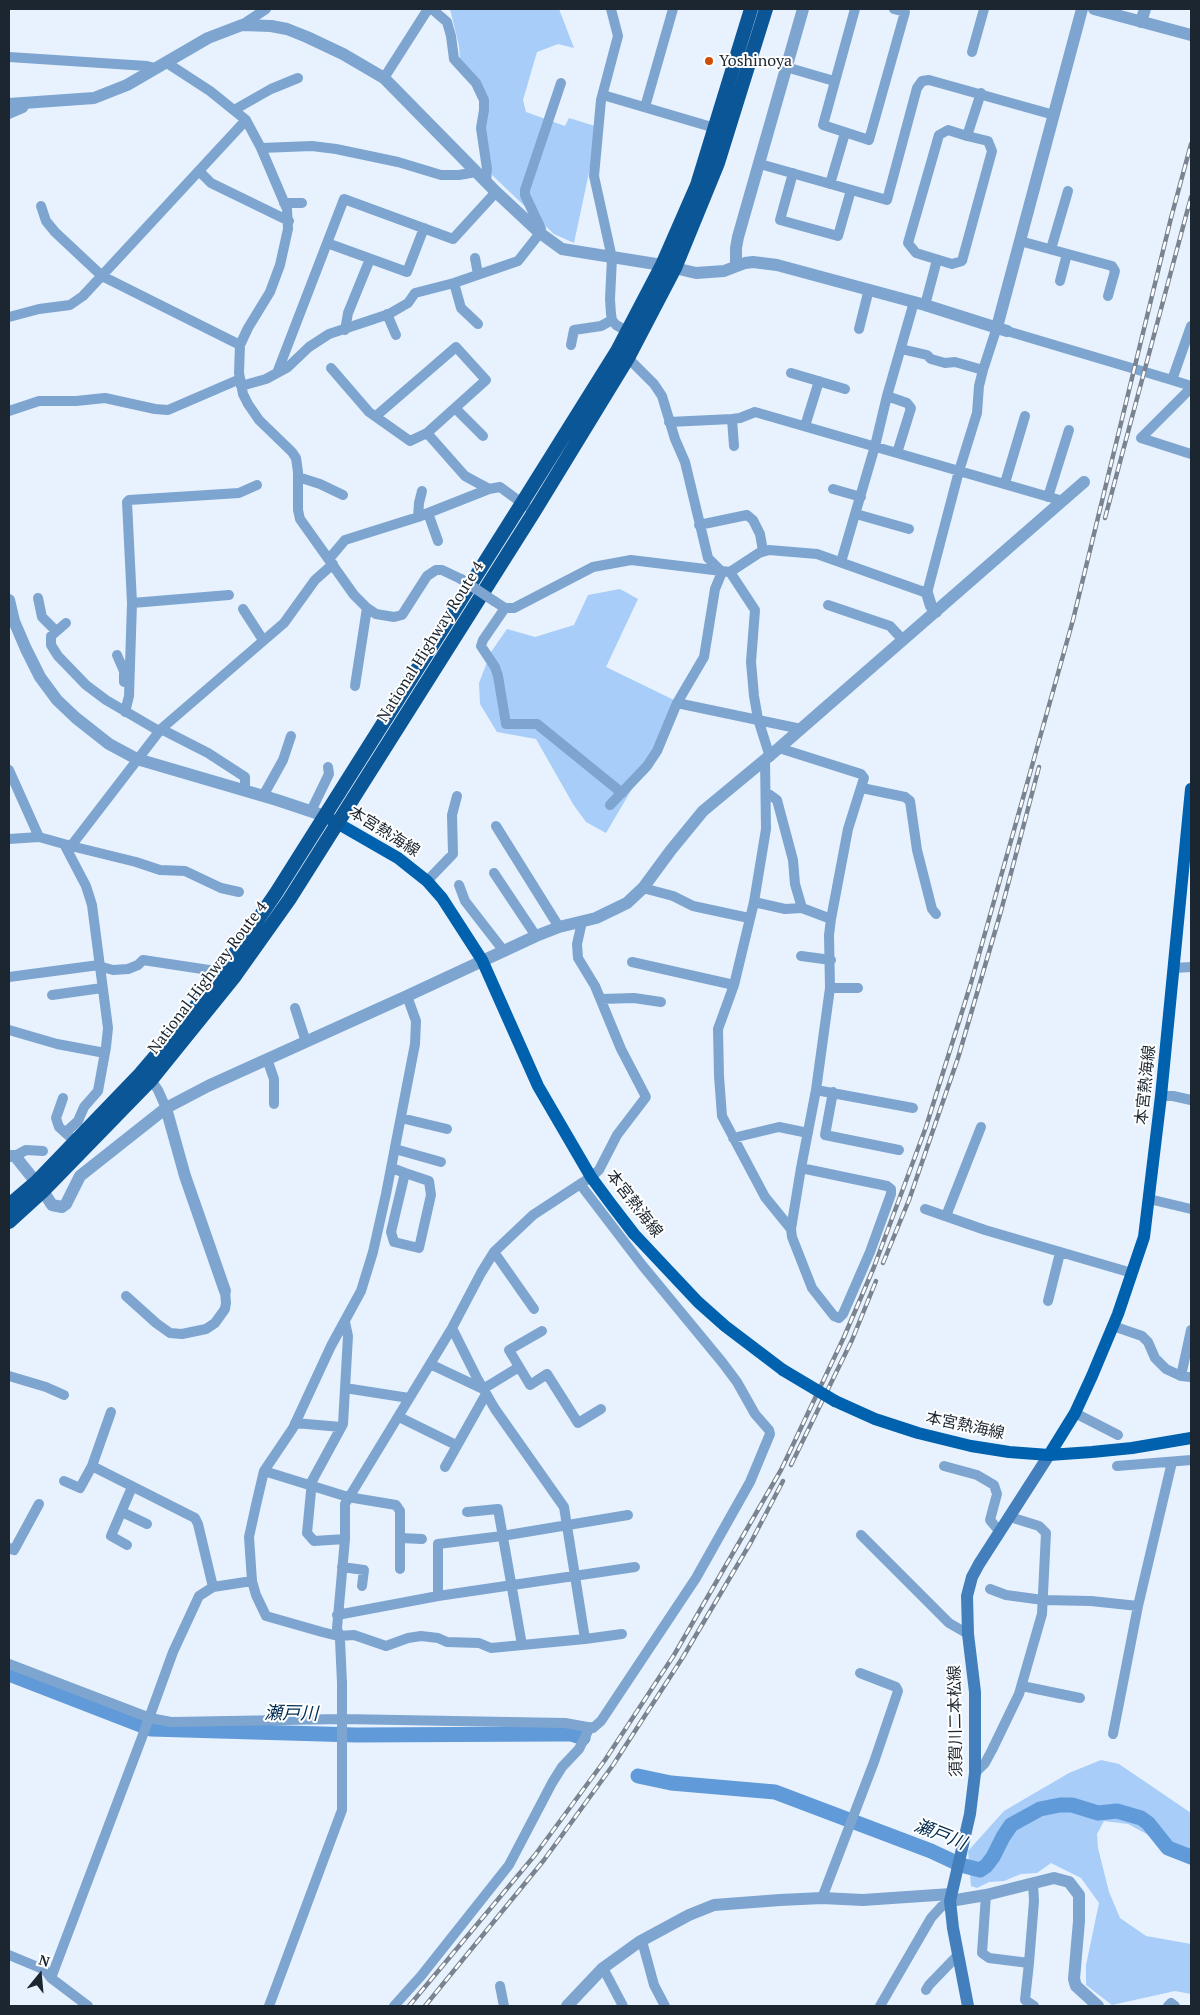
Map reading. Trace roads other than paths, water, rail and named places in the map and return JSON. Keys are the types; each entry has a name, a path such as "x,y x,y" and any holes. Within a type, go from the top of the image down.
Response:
{"highway":[{"name":"National Highway Route 4","path":"9,1222 40,1187 151,1080 235,976 289,900 338,823 528,507 627,332 668,267 715,128 751,9"},
{"name":"National Highway Route 4","path":"9,1205 40,1187 71,1137 140,1074 175,1033 222,972 628,358 668,267 718,163 766,9"}],"main road":[{"name":"本宮熱海線","path":"1049,1454 1074,1413 1113,1326 1144,1236 1162,1096 1191,789"},
{"name":"本宮熱海線","path":"325,816 398,858 427,881 442,898 482,960 538,1086 591,1177 634,1234 669,1273 725,1326 783,1370 835,1401 875,1419 918,1433 970,1446 1009,1452 1049,1454 1132,1448 1191,1438"},
{"name":"須賀川二本松線","path":"968,2006 952,1928 951,1893 970,1814 975,1773 975,1692 968,1634 967,1596 972,1577 1049,1454"}],"street":[{"path":"9,104 94,98 127,85 208,38 242,25 266,9"},
{"path":"384,78 428,9"},
{"path":"432,9 446,22 451,36 454,58 476,84 484,100 481,128 487,169 486,182"},
{"path":"611,9 618,36 602,95 594,176 612,258 610,300 612,320 627,332"},
{"path":"645,107 673,9"},
{"path":"736,266 737,243 803,9"},
{"path":"855,9 823,125 869,140 905,12 894,9"},
{"path":"972,52 984,9"},
{"path":"936,612 931,606 927,592 959,471 977,412 979,386 983,370 1002,329 1020,241 1082,9"},
{"path":"1094,9 1191,35"},
{"path":"1142,22 1145,9"},
{"path":"242,25 271,26 307,36 360,63 384,78 496,192 540,233 562,250 704,274 724,271 753,262 777,265 919,303 1172,380 1191,387 1141,438 1191,454"},
{"path":"9,57 161,66 210,91 246,120 261,148 284,202 288,222 276,277 270,292 240,345 241,382 248,404 259,420 292,452 298,465 298,510 300,519 354,595 367,608 381,615 399,616 404,612 423,582 432,572 442,570 461,579 504,608 514,608 593,567 631,560 726,572"},
{"path":"786,68 834,81"},
{"path":"234,110 271,89 298,78"},
{"path":"760,164 887,200 917,88 922,81 929,80 1054,115"},
{"path":"9,411 39,401 76,401 105,398 168,410 241,382 277,373 288,367 308,347 329,334 387,314 408,303 415,293 454,283 518,261 540,233 541,229 525,190 561,83"},
{"path":"967,136 980,94"},
{"path":"602,95 715,128"},
{"path":"9,114 23,108 26,103"},
{"path":"9,316 39,309 70,305 84,296 246,120"},
{"path":"948,130 967,136 988,141 992,151 962,261 952,264 916,253 908,242 939,135 948,130"},
{"path":"830,184 845,133"},
{"path":"261,148 312,146 389,160 442,175 476,172"},
{"path":"199,171 211,183 288,222"},
{"path":"793,173 780,220 838,236 851,190"},
{"path":"1051,249 1068,191"},
{"path":"277,373 344,199 453,239 496,192"},
{"path":"284,202 302,203"},
{"path":"41,206 46,221 55,232 102,276 240,345"},
{"path":"327,243 407,272 424,228"},
{"path":"1020,241 1112,266 1115,270 1108,296"},
{"path":"1060,281 1067,254"},
{"path":"476,258 478,274"},
{"path":"345,330 348,313 370,259"},
{"path":"842,562 901,348 937,260"},
{"path":"454,283 461,308 478,324"},
{"path":"859,329 869,289"},
{"path":"387,314 396,335"},
{"path":"572,345 574,330 602,326 612,320"},
{"path":"1172,380 1191,326"},
{"path":"331,368 369,412 410,441 428,433 486,380 456,347 376,416"},
{"path":"901,348 945,363 955,362 983,370"},
{"path":"628,358 654,384 662,396 669,422 685,462 708,558 726,572 755,610 751,662 758,719 771,755 766,792 766,830 754,902 734,985 722,1016 718,1039 722,1116 765,1197 791,1229"},
{"path":"791,373 845,389"},
{"path":"805,426 818,381"},
{"path":"887,396 907,403 911,408 898,453"},
{"path":"455,408 483,436"},
{"path":"669,422 732,419 755,412 1063,501"},
{"path":"1005,484 1025,416"},
{"path":"732,419 734,446"},
{"path":"1048,496 1069,430"},
{"path":"428,433 465,476 489,489"},
{"path":"298,477 320,484 343,495"},
{"path":"19,1151 52,1205 59,1208 64,1206 80,1176 166,1108 208,1086 407,996 503,950 559,927 582,922 620,907 643,888 671,850 703,812 904,640 1084,482"},
{"path":"125,712 129,696 132,603 127,502 129,500 239,493 257,485"},
{"path":"67,845 160,730 284,623 315,580 331,562 345,540 418,518 489,489 500,487 528,507"},
{"path":"833,489 860,496"},
{"path":"418,518 422,491"},
{"path":"428,513 438,542"},
{"path":"856,514 910,529"},
{"path":"699,525 747,515 760,534 763,552"},
{"path":"610,806 647,766 657,751 677,703 704,657 715,589 726,572 769,550 794,551 817,554 927,592"},
{"path":"132,603 229,595"},
{"path":"38,598 42,616 56,631"},
{"path":"9,600 14,621 40,677 57,700 92,732 109,744 137,759 325,816"},
{"path":"828,605 890,626 904,640"},
{"path":"356,686 367,608"},
{"path":"504,608 481,646 495,667 498,676 506,724 537,724 622,793"},
{"path":"243,609 263,640"},
{"path":"66,623 56,631 50,640 58,656 86,685 125,712 208,753 245,777 245,791"},
{"path":"117,655 124,671 125,691 129,696"},
{"path":"677,703 801,728"},
{"path":"263,796 283,760 290,736"},
{"path":"771,755 861,774 864,778 848,829 831,919 829,935 831,960 830,988 816,1090 801,1168 791,1229 792,1237 812,1288 834,1316 841,1317 870,1252 891,1194 891,1189 887,1186 801,1168"},
{"path":"311,811 329,774 328,767"},
{"path":"9,770 39,837"},
{"path":"862,788 905,797 910,801 918,850 932,909 936,914"},
{"path":"766,792 777,800 793,860 795,884 802,908"},
{"path":"427,881 454,854 452,815 457,796"},
{"path":"496,826 559,927"},
{"path":"9,839 39,837 160,870 185,871 221,888 239,892"},
{"path":"63,1098 56,1118 60,1126 71,1137 84,1107 98,1091 108,1028 90,895 67,845"},
{"path":"494,873 536,936"},
{"path":"459,886 466,901 503,950"},
{"path":"643,888 673,896 693,906 749,918"},
{"path":"754,902 785,909 802,908 831,919"},
{"path":"269,2006 342,1810 342,1683 337,1615 346,1539 344,1512 348,1497 400,1417 409,1398 452,1328 494,1252 533,1215 599,1170 617,1135 646,1097 621,1049 601,999 576,952 582,922"},
{"path":"801,956 831,960"},
{"path":"9,977 99,965 102,968 113,970 128,969 138,965 143,960 222,972"},
{"path":"632,962 734,985"},
{"path":"1174,968 1191,967"},
{"path":"52,995 102,988"},
{"path":"830,988 858,988"},
{"path":"407,996 416,1021 415,1044 396,1149 373,1252 361,1291 331,1346 295,1424 264,1471 249,1537 252,1581 256,1595 266,1616 338,1636 354,1635 386,1646 408,1638 421,1636 438,1638 446,1642 479,1643 491,1648 622,1634"},
{"path":"601,999 634,998 661,1002"},
{"path":"295,1008 306,1042"},
{"path":"9,1030 57,1044 105,1053"},
{"path":"267,1060 274,1079 274,1104"},
{"path":"126,1296 156,1324 170,1333 182,1334 206,1329 215,1323 222,1315 226,1304 225,1291 184,1176 166,1108 151,1080"},
{"path":"816,1090 913,1108"},
{"path":"833,1092 825,1135 899,1150"},
{"path":"1162,1096 1173,1096 1191,1100"},
{"path":"401,1118 447,1129"},
{"path":"733,1138 778,1127 808,1132"},
{"path":"946,1216 981,1127"},
{"path":"396,1149 441,1162"},
{"path":"19,1151 43,1151"},
{"path":"392,1168 429,1181 431,1195 419,1248 394,1242 391,1232 405,1173"},
{"path":"9,1664 149,1719 171,1722 565,1723 593,1728 601,1721 696,1578 750,1482 770,1434 769,1430 754,1414 737,1382 722,1362 642,1265 580,1184"},
{"path":"1149,1199 1191,1209"},
{"path":"925,1209 1060,1253 1132,1273"},
{"path":"494,1252 534,1309"},
{"path":"1048,1301 1060,1253"},
{"path":"345,1322 348,1336 346,1388 341,1427 311,1485 307,1534 314,1541 346,1539"},
{"path":"1113,1326 1142,1336 1161,1364 1171,1372 1186,1377 1191,1330"},
{"path":"452,1328 484,1392 564,1506 585,1639"},
{"path":"542,1330 509,1350 530,1385 547,1374 578,1422 602,1409"},
{"path":"430,1364 484,1392"},
{"path":"445,1467 484,1392 519,1366"},
{"path":"9,1376 64,1395"},
{"path":"346,1388 409,1398"},
{"path":"64,1481 80,1488 92,1466 111,1412"},
{"path":"1074,1413 1118,1435"},
{"path":"400,1417 456,1445"},
{"path":"295,1424 341,1427"},
{"path":"1117,1466 1191,1460"},
{"path":"1114,1734 1138,1606 1172,1462"},
{"path":"92,1466 194,1518 198,1524 213,1587"},
{"path":"944,1466 977,1475 994,1485 997,1494 990,1520 1000,1532"},
{"path":"264,1471 348,1497 396,1505 400,1511 400,1569"},
{"path":"127,1545 111,1536 132,1487"},
{"path":"9,1548 14,1550 39,1504"},
{"path":"467,1512 498,1509 522,1645"},
{"path":"122,1512 147,1524"},
{"path":"438,1596 438,1544 568,1526 628,1515"},
{"path":"975,1773 985,1763 1022,1686 1036,1636 1043,1600 1046,1533 1039,1526 1010,1517"},
{"path":"861,1535 949,1623 968,1634"},
{"path":"401,1538 422,1539"},
{"path":"337,1615 438,1596 634,1567"},
{"path":"342,1568 364,1570 362,1586"},
{"path":"50,1978 173,1652 199,1596 213,1587 252,1581"},
{"path":"990,1589 1006,1595 1043,1600 1092,1601 1138,1606"},
{"path":"822,1898 854,1816 898,1691 896,1687 860,1673"},
{"path":"1022,1686 1080,1698"},
{"path":"394,2006 509,1865 552,1783 562,1767 579,1749 590,1727"},
{"path":"573,2004 603,1968 642,1941 688,1915 714,1905 822,1898 863,1900 951,1893 986,1895 1060,1878 1069,1882 1078,1892 1079,1921 1074,1979 1076,1986 1098,2006"},
{"path":"1033,1883 1034,1901 1025,2000 1034,2006"},
{"path":"880,2006 931,1918 951,1893"},
{"path":"986,1895 982,1953 989,1958 1029,1963"},
{"path":"642,1941 654,1984 665,2006"},
{"path":"9,1955 39,1966 45,1970 50,1978 88,2006"},
{"path":"926,1990 958,1955"},
{"path":"603,1968 623,2006"},
{"path":"500,1986 504,2006"},
{"path":"1168,2006 1171,2003 1175,2006"}],"waterway":[{"name":"瀬戸川","path":"9,1674 151,1729 356,1735 571,1734 583,1738"},
{"name":"瀬戸川","path":"638,1776 671,1783 775,1792 931,1851 961,1865 980,1870 993,1857 1011,1825 1040,1809 1060,1805 1072,1805 1098,1813 1117,1811 1141,1818 1148,1823 1168,1848 1191,1857"}],"railway":[{"path":"409,2006 535,1855 605,1760 674,1655 781,1470 844,1337 874,1267 926,1127 971,983 1073,620 1171,218 1191,144"},
{"path":"1105,518 1191,197"},
{"path":"883,1263 909,1200 958,1058 1001,911 1039,767"},
{"path":"791,1465 852,1340 876,1281"},
{"path":"425,2006 544,1860 613,1765 683,1657 751,1542 783,1481"}],"place":[{"name":"Yoshinoya","path":"709,61"}]}
